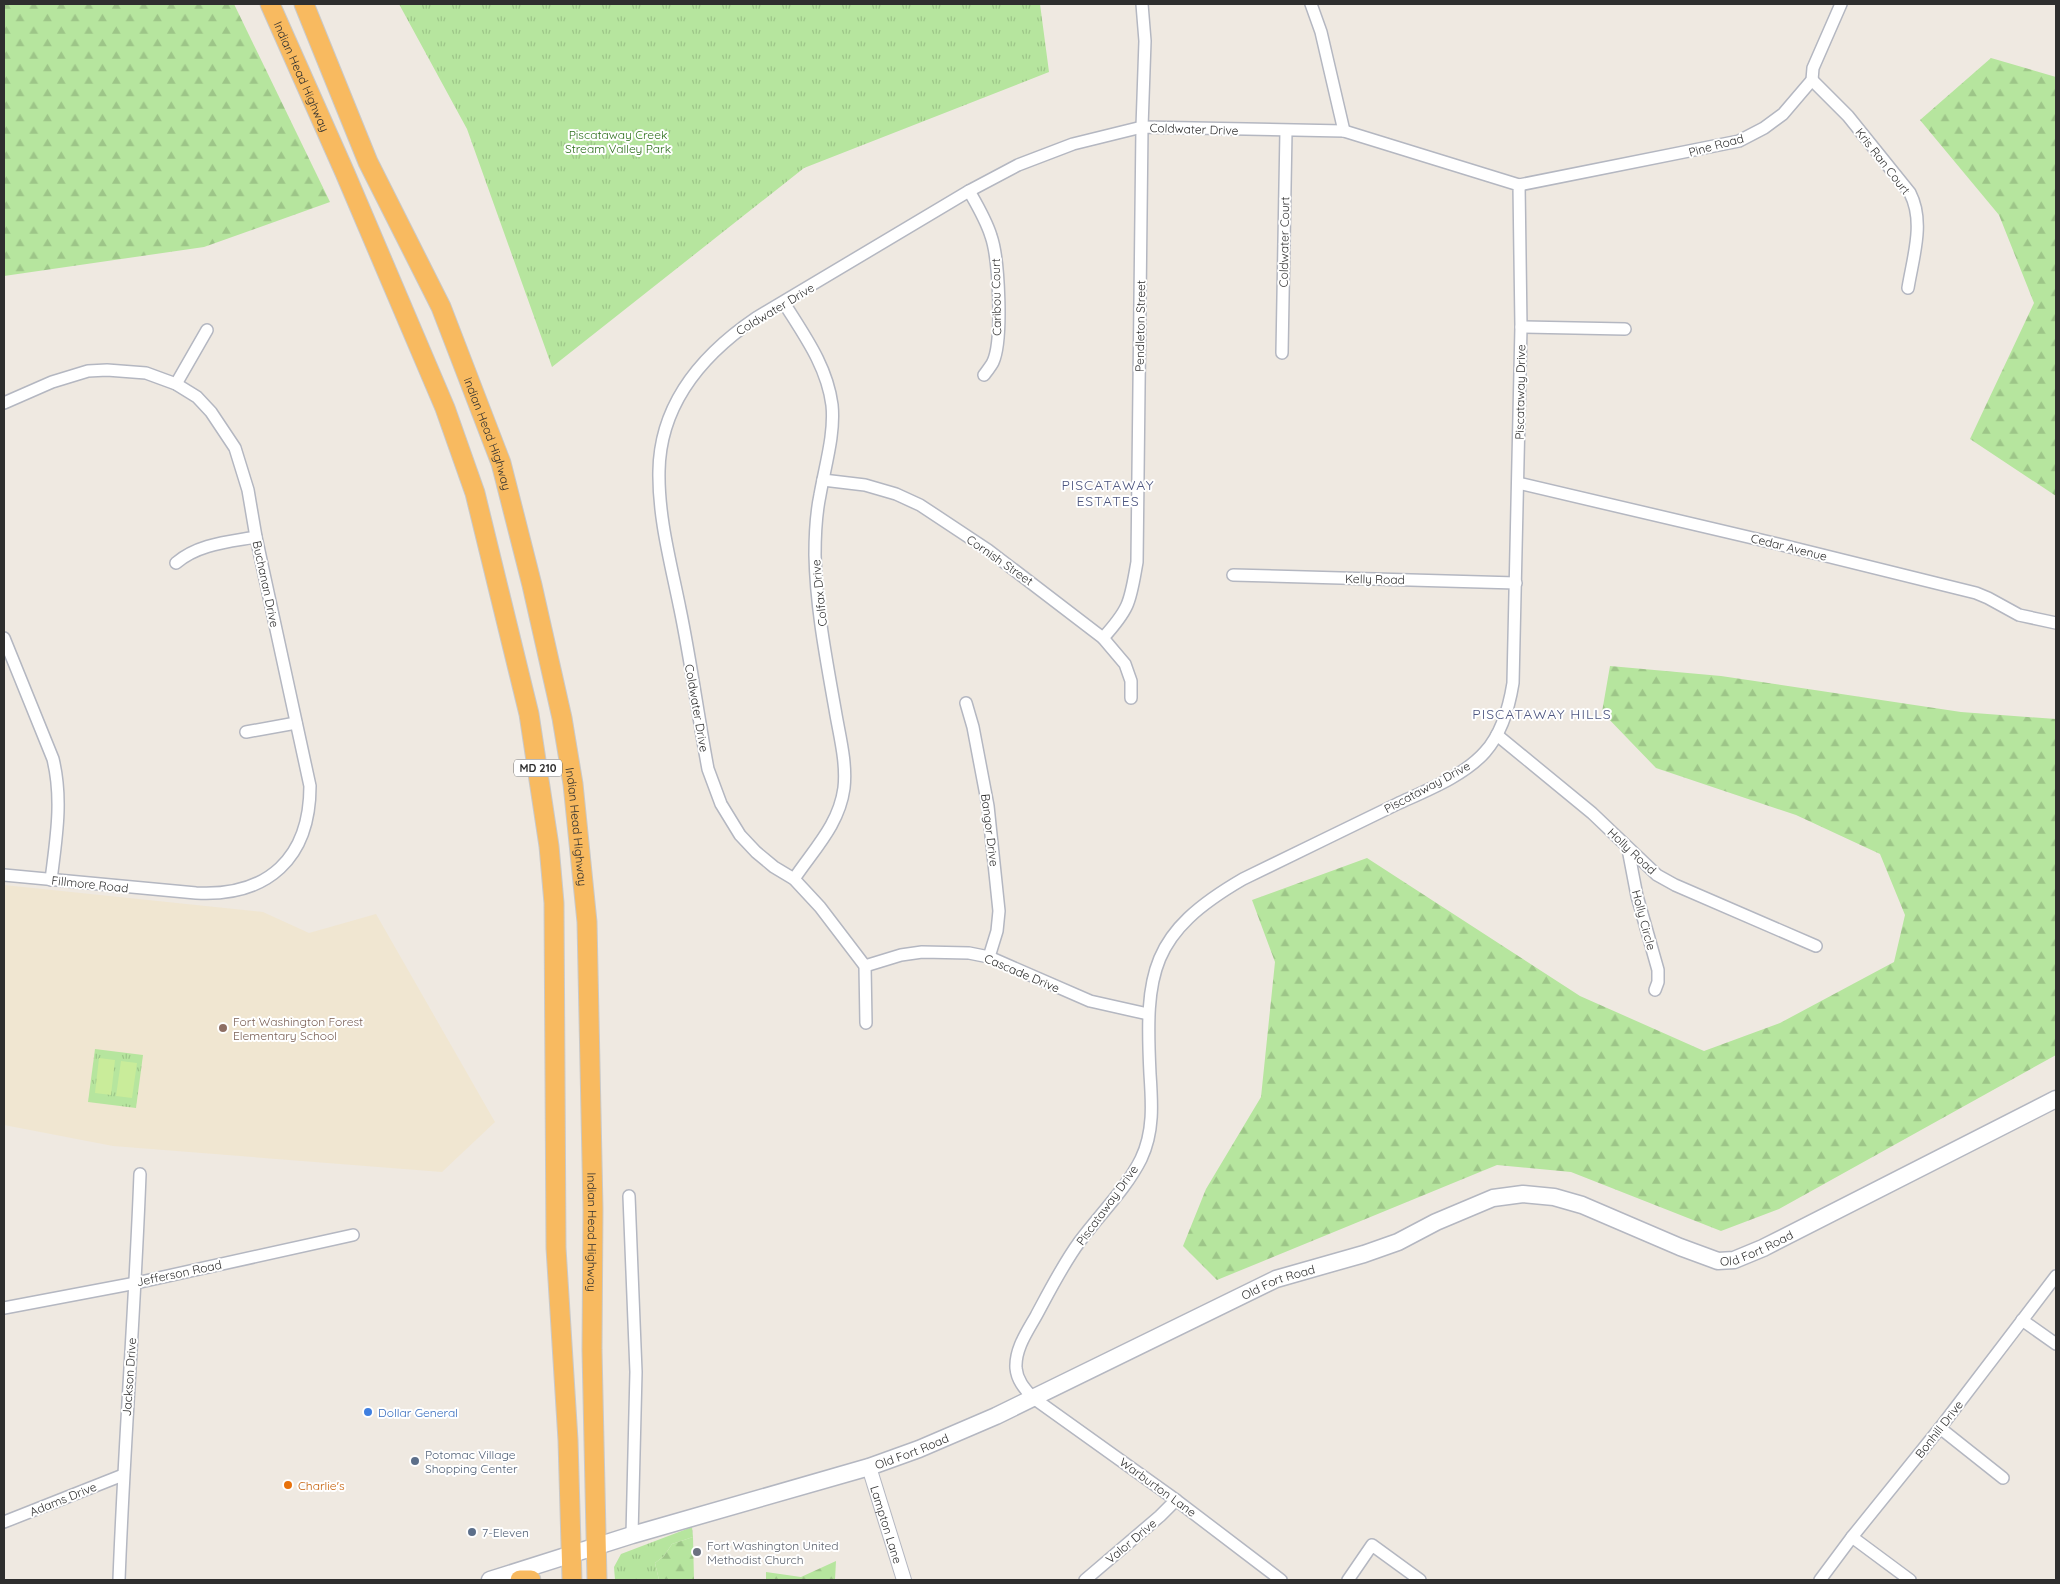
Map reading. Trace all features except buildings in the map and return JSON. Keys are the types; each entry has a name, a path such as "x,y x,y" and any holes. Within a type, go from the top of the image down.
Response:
{"highway":[{"name":"Indian Head Highway","path":"270,4 342,164 445,408 475,493 529,714 545,816 554,902 556,1248 568,1440 572,1580"},
{"name":"Indian Head Highway","path":"304,4 368,162 441,307 492,436 516,517 562,718 573,784 588,931 593,1209 592,1350 597,1580"},
{"path":"520,1580 531,1580"}],"main road":[{"name":"Old Fort Road","path":"490,1580 632,1535 869,1467 959,1433 1276,1279 1364,1254 1398,1242 1436,1222 1493,1198 1523,1194 1554,1196 1582,1205 1680,1247 1718,1261 1734,1260 1763,1248 2056,1099"}],"street":[{"name":"Pendleton Street","path":"1103,638 1125,612 1131,598 1137,562 1142,127 1145,41 1142,4"},
{"path":"1311,4 1321,32 1344,131 1519,185"},
{"name":"Pine Road","path":"1519,185 1739,141 1764,128 1783,114 1812,80 1813,68 1841,4"},
{"name":"Kris Ran Court","path":"1812,80 1848,116 1910,193 1915,203 1917,228 1908,288"},
{"name":"Coldwater Drive","path":"865,966 830,919 794,879 774,867 740,835 721,804 708,769 662,516 659,470 661,449 674,404 689,379 702,363 735,332 969,191 1018,165 1049,152 1142,127 1344,131"},
{"name":"Coldwater Court","path":"1282,353 1286,131"},
{"name":"Piscataway Drive","path":"1032,1397 1022,1385 1017,1374 1017,1356 1023,1340 1064,1264 1128,1179 1146,1147 1153,1106 1148,1014 1150,992 1159,959 1174,933 1195,910 1243,879 1459,772 1478,760 1497,735 1508,708 1513,683 1516,582 1521,327 1519,185"},
{"name":"Caribou Court","path":"969,191 991,235 997,258 996,346 993,362 984,375"},
{"name":"Colfax Drive","path":"784,303 817,356 825,374 832,405 832,431 817,518 815,554 821,623 845,772 840,804 833,823 821,844 807,859 794,879"},
{"path":"1521,327 1625,329"},
{"path":"176,384 207,330"},
{"name":"Buchanan Drive","path":"4,404 52,382 88,371 107,370 146,373 176,384 197,397 211,412 235,448 248,490 256,537 309,775 310,805 305,828 294,850 275,872 265,880 248,888 213,894 176,892"},
{"name":"Cornish Street","path":"823,480 865,485 896,494 920,504 988,550 1103,638 1125,664 1131,681 1131,698"},
{"name":"Cedar Avenue","path":"1518,483 1976,593 2019,615 2056,623"},
{"path":"176,563 203,547 256,537"},
{"name":"Kelly Road","path":"1234,576 1516,582"},
{"path":"4,638 54,759 58,780 58,812 50,880"},
{"name":"Bangor Drive","path":"966,703 973,727 986,798 999,911 997,931 989,957"},
{"path":"246,732 296,723"},
{"name":"Holly Road","path":"1497,735 1592,813 1657,875 1675,885 1816,946"},
{"name":"Holly Circle","path":"1628,849 1639,904 1658,970 1658,982 1655,990"},
{"name":"Fillmore Road","path":"4,874 176,892"},
{"name":"Cascade Drive","path":"865,966 901,955 922,952 953,952 989,957 1090,1001 1148,1014"},
{"path":"865,966 866,1023"},
{"name":"Jackson Drive","path":"119,1580 123,1475 136,1283 140,1174"},
{"path":"629,1196 636,1372 632,1535"},
{"name":"Jefferson Road","path":"4,1308 136,1283 353,1235"},
{"name":"Bonhill Drive","path":"1820,1580 1852,1537 1940,1428 2056,1276"},
{"path":"2022,1320 2056,1344"},
{"name":"Warburton Lane","path":"1032,1397 1176,1500 1281,1580"},
{"path":"1940,1428 2003,1478"},
{"name":"Lampton Lane","path":"869,1467 904,1580"},
{"name":"Adams Drive","path":"4,1522 123,1475"},
{"name":"Valor Drive","path":"1084,1580 1160,1516 1176,1500"},
{"path":"1852,1537 1910,1580"},
{"path":"1348,1580 1372,1544 1420,1580"}],"shaded area":[{"name":"Fort Washington Forest Elementary School","path":"4,885 263,912 309,933 376,914 495,1122 442,1172 113,1146 4,1125"}],"green space":[{"path":"4,4 234,4 330,202 204,247 4,276"},
{"name":"Piscataway Creek Stream Valley Park","path":"399,4 1040,4 1049,72 804,168 552,367 467,129"},
{"path":"1991,58 2056,77 2056,496 1970,439 2034,303 1999,215 1920,120"},
{"path":"1610,666 1721,676 1961,712 2056,719 2056,1055 1779,1209 1721,1231 1571,1172 1497,1165 1217,1280 1183,1246 1206,1189 1261,1097 1275,962 1252,900 1367,858 1580,996 1704,1051 1780,1023 1894,962 1905,915 1880,854 1796,815 1656,768 1602,712"},
{"path":"95,1049 143,1055 136,1108 88,1102"},
{"path":"99,1058 115,1060 111,1095 95,1093"},
{"path":"121,1061 137,1063 132,1098 116,1096"},
{"path":"692,1527 693,1537 672,1544 664,1556 655,1563 659,1580 615,1580 614,1567 621,1554"},
{"path":"693,1537 694,1580 659,1580 655,1563 664,1556 672,1544"},
{"path":"836,1561 835,1580 766,1580 766,1572 801,1577"}],"place":[{"name":"Fort Washington Forest Elementary School","path":"223,1028"},
{"name":"Dollar General","path":"368,1412"},
{"name":"Potomac Village Shopping Center","path":"415,1461"},
{"name":"Charlie's","path":"288,1485"},
{"name":"7-Eleven","path":"472,1532"},
{"name":"Fort Washington United Methodist Church","path":"697,1552"}],"district":[{"name":"PISCATAWAY ESTATES","path":"1108,494"},
{"name":"PISCATAWAY HILLS","path":"1542,714"}]}
